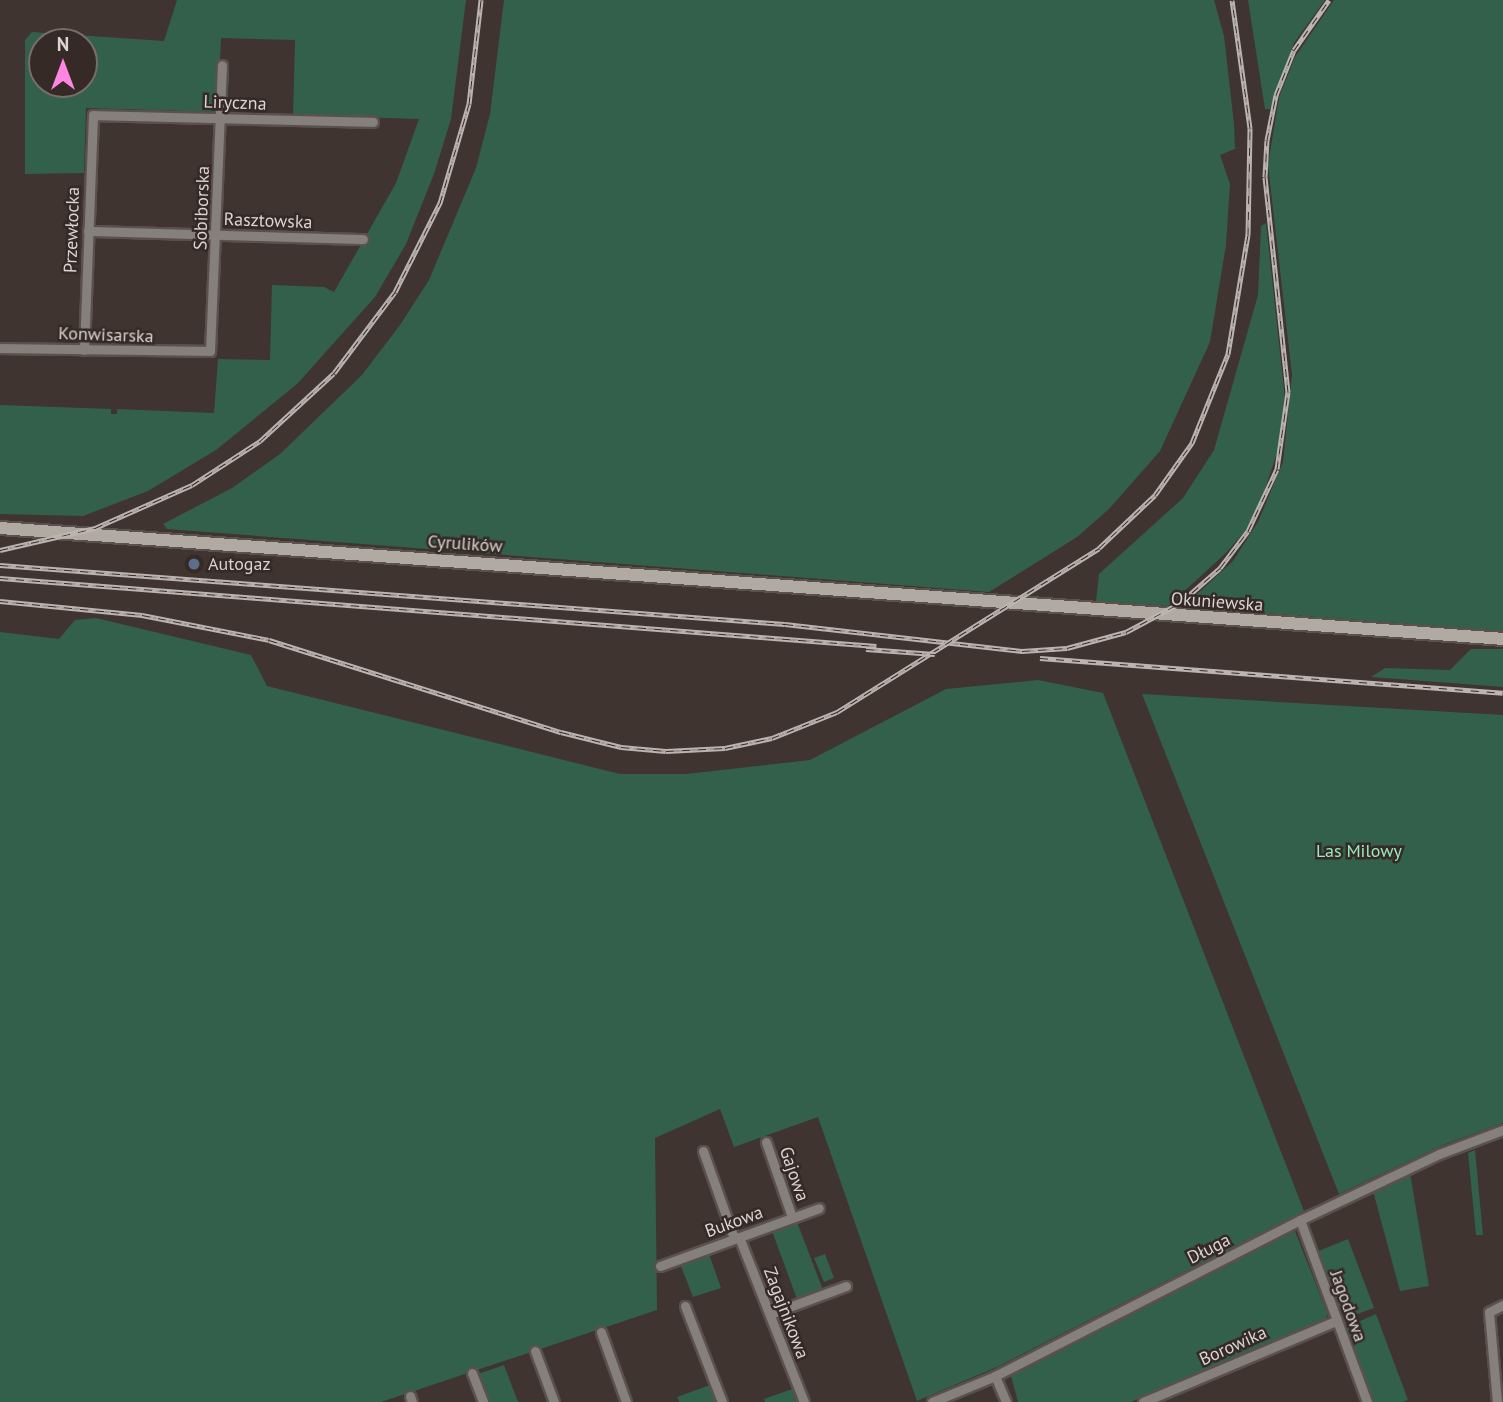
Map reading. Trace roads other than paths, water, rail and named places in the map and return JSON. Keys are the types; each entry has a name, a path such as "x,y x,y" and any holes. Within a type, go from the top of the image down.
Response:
{"main road":[{"name":"Cyrulików","path":"0,528 928,598"},
{"name":"Okuniewska","path":"928,598 1503,639"}],"street":[{"name":"Sobiborska","path":"209,351 222,65"},
{"name":"Liryczna","path":"97,114 373,122"},
{"name":"Przewłocka","path":"84,350 90,124 97,114"},
{"name":"Rasztowska","path":"89,231 363,239"},
{"name":"Konwisarska","path":"0,348 209,351"},
{"name":"Długa","path":"932,1402 995,1376 1300,1220 1439,1154 1503,1130"},
{"name":"Gajowa","path":"766,1142 792,1217"},
{"name":"Zagajnikowa","path":"703,1151 804,1402"},
{"name":"Bukowa","path":"660,1266 819,1208"},
{"name":"Jagodowa","path":"1300,1220 1367,1402"},
{"path":"770,1314 846,1286"},
{"path":"1497,1402 1489,1312 1492,1307 1503,1305"},
{"path":"685,1306 722,1402"},
{"name":"Borowika","path":"1143,1402 1336,1321"},
{"path":"601,1332 626,1402"},
{"path":"535,1351 554,1402"},
{"path":"472,1374 483,1402"},
{"path":"995,1376 1006,1402"}],"railway":[{"path":"0,550 95,528 192,485 260,441 334,373 395,292 440,203 469,104 481,0"},
{"path":"0,601 142,615 269,640 561,732 621,747 666,751 725,748 772,738 837,712 1099,548 1155,495 1192,443 1228,354 1248,235 1250,128 1232,0"},
{"path":"0,565 785,624 1022,651 1067,648 1126,632 1180,603 1220,568 1248,531 1277,469 1288,392 1265,177 1267,140 1276,95 1294,50 1329,0"},
{"path":"0,578 876,646"},
{"path":"866,649 935,654"},
{"path":"1040,658 1503,693"}],"place":[{"name":"Autogaz","path":"194,564"}],"park label":[{"name":"Las Milowy","path":"1359,851"}]}
